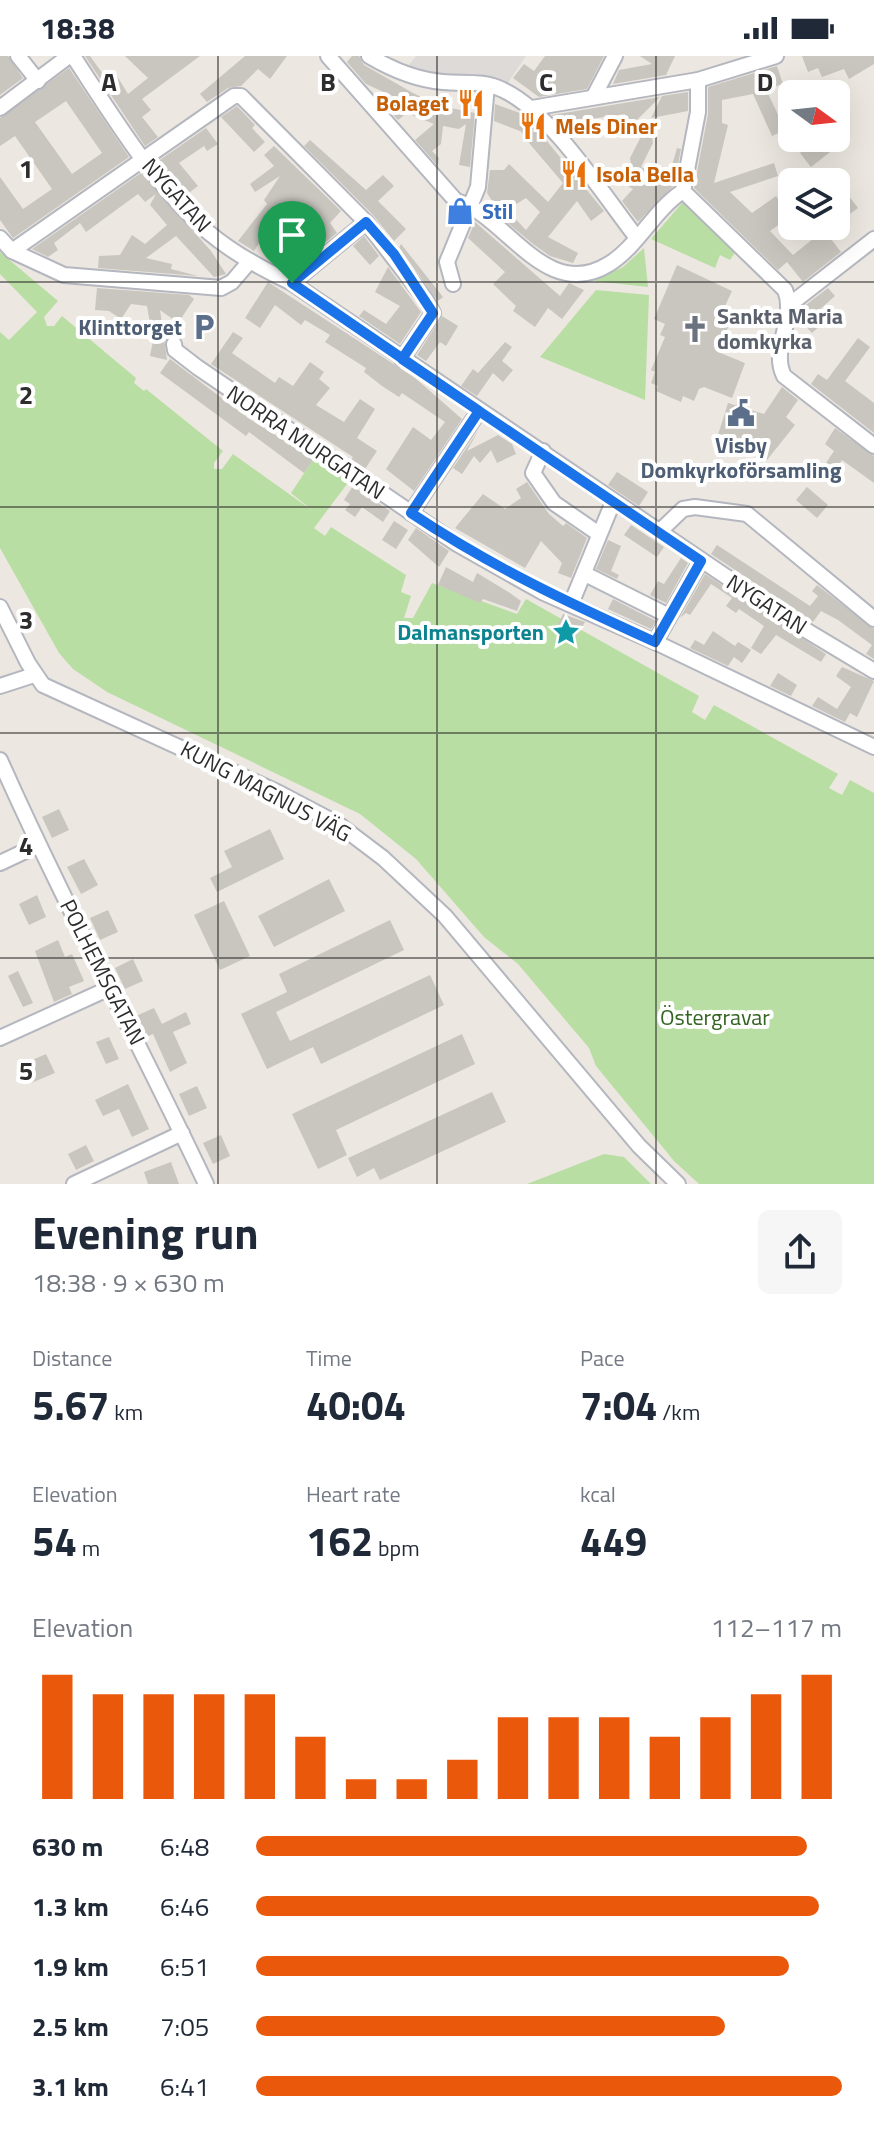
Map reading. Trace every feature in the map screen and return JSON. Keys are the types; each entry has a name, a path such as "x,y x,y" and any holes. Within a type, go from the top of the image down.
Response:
{"street":[{"path":"18,56 38,81"},
{"path":"0,108 71,56"},
{"name":"NYGATAN","path":"71,56 143,158 204,229 250,261 292,283 701,561 874,671"},
{"path":"328,56 456,201 472,205 519,249 540,263 569,272 585,273 610,264 683,191 698,112 698,80"},
{"path":"369,56 394,70 433,80 487,85 503,90 532,108 637,238"},
{"path":"594,96 615,56"},
{"path":"532,108 698,80 728,63 776,56"},
{"path":"453,284 447,262 478,187 487,85"},
{"path":"12,251 237,95 366,222 394,254 433,313 402,359"},
{"path":"683,191 785,290 788,306 778,359 784,376 874,446"},
{"path":"292,283 366,222"},
{"path":"0,238 12,251 64,275 204,288 221,288 232,282 250,261"},
{"path":"788,306 874,239"},
{"name":"NORRA MURGATAN","path":"174,344 175,350 197,367 457,544 542,592 655,642 874,747"},
{"path":"411,513 479,411"},
{"path":"543,451 533,473 554,503 599,534"},
{"path":"571,604 613,502"},
{"path":"659,532 683,509 735,510 747,514 874,619"},
{"path":"655,642 701,561"},
{"path":"585,574 669,616"},
{"path":"0,607 34,675 0,686"},
{"name":"KUNG MAGNUS VÄG","path":"34,675 55,691 188,749 302,804 338,824 383,858 445,916 639,1146 678,1184"},
{"name":"POLHEMSGATAN","path":"0,760 38,845 112,987 206,1184"},
{"path":"0,863 38,845"},
{"path":"0,1038 112,987"},
{"path":"74,1184 182,1133"}],"green space":[{"path":"682,203 691,205 738,248 730,260 720,255 715,268 651,239"},
{"path":"644,248 648,287 594,281 623,267"},
{"name":"Östergravar","path":"0,252 58,301 44,317 47,326 54,326 62,316 136,378 134,383 144,391 146,389 223,451 214,463 214,469 222,469 233,454 313,511 291,493 315,457 350,480 314,528 325,536 331,527 406,575 401,592 411,596 404,618 413,618 432,583 517,614 526,599 699,696 692,712 705,720 714,705 838,774 829,788 842,795 850,780 874,793 874,1184 699,1184 674,1161 596,1066 589,1048 518,964 484,937 416,859 360,814 107,692 73,669 59,653 0,548 0,332 9,340 37,312 0,274"},
{"path":"596,290 649,295 645,400 540,357"},
{"path":"604,1154 624,1157 651,1184 527,1184"}],"shaded area":[{"path":"416,56 526,56 503,90 403,73"}],"building":[{"path":"0,56 8,56 23,78 0,95"},
{"path":"85,56 90,56 108,81 117,76 128,94 148,78 125,56 200,56 142,99 151,110 142,117 158,137 145,146"},
{"path":"245,56 287,56 270,79 258,69 241,86 228,88 207,102 200,94"},
{"path":"352,56 359,56 364,65 441,106 475,113 470,167 459,165 466,124 459,129 443,126 441,144 432,151 439,158 438,166 415,140 434,124 407,113 398,120 389,110 399,99 366,84 347,62"},
{"path":"545,56 604,56 587,89 539,97 513,78 524,64 534,71"},
{"path":"640,56 675,56 666,75 613,84 619,70 652,64"},
{"path":"802,56 874,56 874,64 849,79 844,69 822,77 818,68 808,72"},
{"path":"777,66 782,80 778,80 778,85 766,89 778,115 778,133 772,136 753,94 722,100 722,123 728,125 714,183 774,163 778,176 730,192 752,213 776,196 778,225 770,231 793,255 812,240 832,240 841,252 803,282 787,262 778,270 694,188 708,114 708,87"},
{"path":"69,68 129,157 13,238 0,220 0,177 23,209 52,189 15,136 0,146 0,118","holes":["66,101 102,153 72,174 35,122"]},
{"path":"688,92 688,111 651,118 662,96"},
{"path":"660,97 625,132 625,114 584,120 571,135 552,115"},
{"path":"495,104 520,113 533,124 604,211 591,221 577,201 548,237 578,253 573,263 550,256 533,244 504,220 487,193 490,170 504,170 509,164 548,202 563,183 520,131 494,121","holes":["526,198 540,212 526,230 507,210"]},
{"path":"237,106 255,125 252,128 265,142 254,152 221,117"},
{"path":"649,121 653,143 641,167 663,180 665,175 669,176 677,148 681,149 674,185 638,222 622,201 633,189 624,184 632,170 630,158"},
{"path":"206,128 218,144 207,151 204,146 179,163 198,186 190,192 206,217 157,162"},
{"path":"310,140 366,190 383,175 394,186 378,201 406,229 394,241 373,215 304,146"},
{"path":"274,146 341,211 330,223 337,233 318,248 300,227 289,239 272,223 254,251 238,241 267,204 264,200 280,176 255,192 250,184 274,166 264,155"},
{"path":"801,152 830,152 811,167"},
{"path":"141,173 211,251 226,274 214,277 176,236 146,258 172,264 171,269 198,276 98,268 99,256 120,255 132,235 145,244 167,225 150,205 156,194 145,202 138,194 86,232 80,223 54,243 58,250 48,257 32,249"},
{"path":"850,198 858,208 850,214"},
{"path":"475,222 560,296 569,283 584,290 562,319 548,308 535,327 513,311 516,306 493,284 505,272 468,238"},
{"path":"364,236 379,256 370,265 353,246"},
{"path":"401,244 443,297 438,301 399,248"},
{"name":"Sankta Maria domkyrka","path":"677,265 732,291 725,306 735,310 718,352 745,363 732,398 704,387 699,389 694,401 683,396 681,402 656,391 658,386 651,383 655,372 651,370 665,337 660,335 665,324 654,319"},
{"path":"388,267 421,312 400,344 359,316 364,310 386,324 400,306 375,292"},
{"path":"268,282 415,378 462,419 414,491 386,469 413,427 431,440 445,422 402,393 399,397 382,386 364,372 366,368 325,342 330,335 305,320 301,325 275,305 260,328 245,318"},
{"path":"97,288 189,295 194,299 178,323 160,310 167,360 150,356 153,341 147,306 131,304 121,319 109,311 95,310"},
{"path":"828,288 835,296 817,312 825,321 812,333 797,317 798,311"},
{"path":"442,316 458,326 446,346 440,342 426,361 417,355"},
{"path":"233,332 243,338 232,353 275,383 279,377 293,386 310,362 324,372 319,379 330,388 316,405 344,422 360,399 375,409 357,438 377,451 365,469 351,460 353,457 211,364"},
{"path":"858,338 870,347 845,381 874,403 874,433 811,384 818,374 827,380"},
{"path":"505,342 512,347 502,361 513,370 503,382 493,373 477,396 461,386 473,369 478,373"},
{"path":"170,359 248,418 314,459 304,473 249,432 246,436 160,373"},
{"path":"782,387 798,400 786,417 795,425 767,460 753,449 748,456 718,435 728,403 764,414"},
{"path":"835,428 874,456 874,483 842,460 835,470 826,463 834,451 825,444"},
{"path":"478,431 467,451 498,435 512,444 516,454 497,463 491,450 480,463 474,456 462,474 453,468"},
{"path":"617,472 648,492 639,506 608,485"},
{"path":"527,482 549,514 563,526 566,523 587,538 571,578 558,573 562,563 541,541 525,568 455,528 483,494 505,509 521,498 516,489"},
{"path":"353,486 390,511 383,522 362,507 355,517 345,510 350,504 344,500"},
{"path":"807,487 828,505 817,518 796,500"},
{"path":"394,521 408,530 396,549 382,540"},
{"path":"631,525 664,547 657,557 624,535"},
{"path":"416,528 449,551 439,567 408,540"},
{"path":"608,540 621,546 611,571 619,575 617,579 596,569"},
{"path":"717,545 810,606 818,596 812,591 817,585 874,629 874,659 866,654 872,645 838,620 821,611 813,622 711,554"},
{"path":"681,558 688,563 666,603 650,595 658,581 664,584"},
{"path":"446,567 473,582 477,573 510,593 521,601 517,611 483,599 480,603 438,585"},
{"path":"705,574 826,654 821,662 776,635 761,654 751,648 764,626 739,609 736,613 726,606 732,598 711,584 690,615 686,613 680,618"},
{"path":"613,599 656,621 651,629 608,609"},
{"path":"563,614 585,622 573,643 554,633"},
{"path":"713,631 735,646 738,642 751,650 742,663 734,657 728,666 690,648 695,640 704,645"},
{"path":"842,667 874,681 857,717 850,713 845,722 812,706 818,697 837,709 851,687 836,676"},
{"path":"778,673 797,685 791,696 770,686"},
{"path":"59,809 69,830 52,838 42,817"},
{"path":"270,829 284,859 217,892 210,878 232,867 224,851"},
{"path":"84,859 98,885 81,894 67,867"},
{"path":"329,879 345,911 274,947 258,916"},
{"path":"37,895 46,917 29,925 19,904"},
{"path":"224,901 250,956 220,970 194,915"},
{"path":"108,910 118,932 100,940 90,918"},
{"path":"390,920 404,950 276,1012 290,1041 430,975 444,1005 321,1064 313,1047 267,1069 241,1014 287,992 279,974"},
{"path":"58,940 65,957 72,954 84,981 69,987 72,994 54,1002 35,951"},
{"path":"133,959 143,981 125,989 115,968"},
{"path":"18,971 33,1003 23,1007 8,976"},
{"path":"154,1008 162,1024 186,1012 191,1024 173,1032 187,1063 170,1072 153,1034 146,1037 136,1016"},
{"path":"462,1034 475,1064 336,1130 347,1155 318,1169 292,1114"},
{"path":"109,1037 119,1059 106,1064 96,1042"},
{"path":"46,1054 55,1073 31,1083 23,1064"},
{"path":"128,1084 149,1129 132,1137 119,1109 103,1116 95,1100"},
{"path":"197,1086 207,1108 189,1116 179,1094"},
{"path":"492,1092 506,1122 380,1180 374,1168 357,1177 348,1158"},
{"path":"221,1135 230,1156 213,1164 203,1143"},
{"path":"86,1145 94,1161 76,1170 68,1154"},
{"path":"171,1162 179,1184 148,1184 144,1172"}],"place":[{"name":"Bolaget","path":"471,103"},
{"name":"Mels Diner","path":"533,126"},
{"name":"Isola Bella","path":"574,174"},
{"name":"Stil","path":"460,211"},
{"name":"Klinttorget","path":"204,327"},
{"name":"Sankta Maria domkyrka","path":"695,329"},
{"name":"Visby Domkyrkoförsamling","path":"741,413"},
{"name":"Dalmansporten","path":"566,632"}],"route":[{"path":"366,222 394,254 433,313 402,359 543,451 701,561 655,642 542,592 457,544 411,513 479,411 345,322 292,283 366,222"}]}
